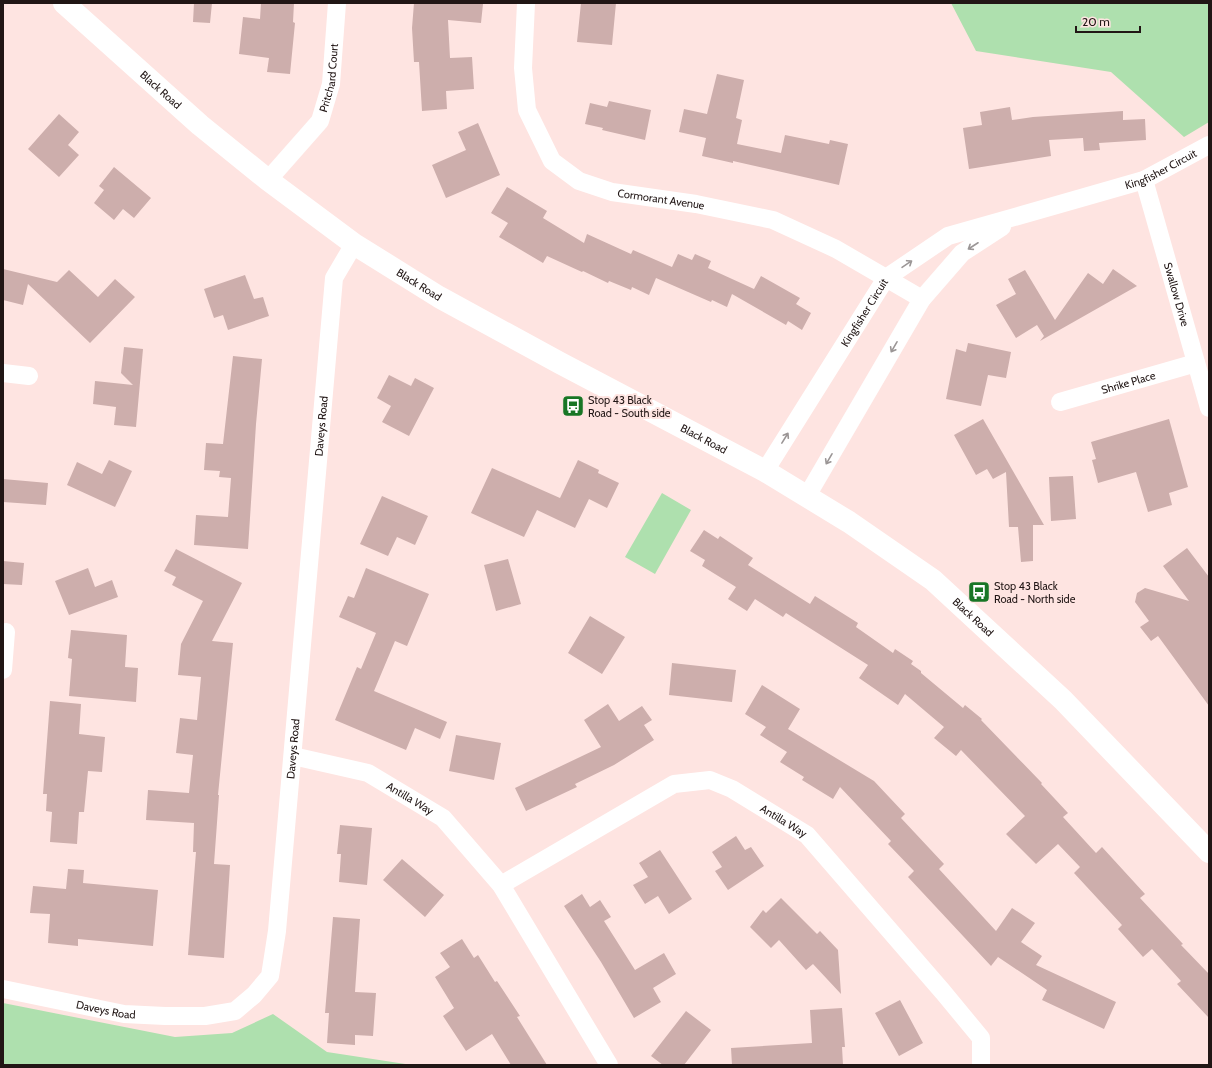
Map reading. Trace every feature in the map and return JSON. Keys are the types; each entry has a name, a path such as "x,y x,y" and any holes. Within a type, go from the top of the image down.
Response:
{"main road":[{"name":"Black Road","path":"64,3 200,125 268,180 354,244 440,297 560,364 764,471 849,522 933,580 1063,700 1209,852"}],"street":[{"name":"Pritchard Court","path":"268,180 320,121 331,84 337,3"},
{"name":"Cormorant Avenue","path":"526,3 523,68 527,110 552,161 579,181 612,192 696,204 773,220 836,249 922,300"},
{"name":"Kingfisher Circuit","path":"764,471 886,278 948,236 1144,180 1209,145"},
{"name":"Swallow Drive","path":"1144,180 1209,408"},
{"name":"Kingfisher Circuit","path":"807,496 922,300 962,253 1018,216"},
{"name":"Daveys Road","path":"3,989 124,1014 205,1016 235,1011 254,995 270,976 277,931 334,278 354,244"},
{"name":"Shrike Place","path":"1060,402 1196,363"},
{"path":"3,373 29,376"},
{"path":"3,670 6,632"},
{"name":"Antilla Way","path":"293,756 368,773 443,818 500,885 609,1065"},
{"name":"Antilla Way","path":"500,885 674,784 710,780 732,789 807,835 981,1038 981,1065"}],"green space":[{"path":"951,3 1209,3 1209,122 1184,137 1111,72 976,51"},
{"path":"662,493 691,510 655,574 625,557"},
{"path":"3,1003 175,1037 232,1033 273,1014 327,1052 412,1065 3,1065"}],"building":[{"path":"194,3 212,3 210,23 193,22"},
{"path":"261,3 294,3 293,22 295,23 290,74 267,72 269,58 239,54 243,17 260,19"},
{"path":"414,3 483,4 481,23 448,20 450,58 472,57 474,89 446,91 447,109 422,111 419,62 414,62 412,28"},
{"path":"581,3 616,3 612,45 577,42"},
{"path":"717,74 744,80 736,118 742,120 737,144 781,153 785,135 829,144 830,140 848,144 839,185 733,161 733,163 702,156 706,138 679,132 684,109 707,114"},
{"path":"609,101 651,110 645,140 602,130 603,128 585,124 590,103 607,107"},
{"path":"1010,107 1012,120 1033,117 1123,111 1123,120 1145,119 1146,140 1099,143 1100,150 1084,151 1083,138 1049,140 1051,156 969,169 963,128 982,125 980,112"},
{"path":"59,114 79,132 68,145 79,155 59,177 28,149"},
{"path":"478,123 500,175 446,198 432,165 466,150 458,132"},
{"path":"114,167 151,198 134,218 123,209 114,220 94,203 104,190 99,186"},
{"path":"507,187 547,211 543,218 584,243 587,234 631,254 633,250 672,267 678,254 692,260 695,254 711,261 708,268 754,289 761,276 800,298 796,304 811,313 802,330 788,321 786,325 732,294 727,307 712,300 711,302 656,278 649,295 632,287 631,290 609,281 608,283 547,256 543,263 499,237 508,223 491,213"},
{"path":"3,269 57,282 69,270 98,297 115,279 135,297 90,343 28,284 23,305 3,300"},
{"path":"1113,269 1137,286 1040,341 1044,336 1037,325 1016,338 996,305 1016,294 1008,279 1025,270 1055,320 1088,273 1103,284"},
{"path":"245,275 254,299 263,297 269,316 228,330 223,315 214,318 204,289"},
{"path":"968,343 1011,352 1006,378 988,375 981,406 946,399 956,349 966,352"},
{"path":"124,347 143,349 136,427 114,425 116,407 93,404 95,381 133,385 121,373"},
{"path":"233,356 262,359 256,424 248,549 194,545 196,515 228,517 231,478 219,477 220,471 204,470 206,443 223,444"},
{"path":"389,375 411,386 415,378 434,388 409,436 382,422 391,406 377,398"},
{"path":"983,419 1044,525 1033,525 1033,561 1021,562 1018,527 1009,527 1006,472 993,479 987,469 976,475 954,435"},
{"path":"1169,419 1188,487 1169,493 1172,505 1148,512 1136,472 1098,483 1092,460 1096,459 1091,442"},
{"path":"109,460 132,471 115,507 67,485 77,462 102,474"},
{"path":"578,460 599,470 598,473 619,483 607,508 589,499 575,528 537,510 524,537 471,513 492,468 560,498"},
{"path":"1073,476 1076,519 1051,521 1049,477"},
{"path":"3,479 48,483 46,505 3,502"},
{"path":"382,496 428,516 415,545 397,537 388,556 360,544"},
{"path":"704,530 718,539 720,536 753,558 748,565 810,604 815,596 858,623 856,627 893,653 895,649 913,661 911,664 921,671 921,673 963,708 965,705 982,719 981,720 1042,783 1041,784 1068,813 1063,817 1096,853 1102,847 1145,894 1140,898 1183,944 1181,945 1209,974 1209,1018 1177,984 1181,981 1152,949 1143,957 1118,929 1122,925 1074,873 1080,867 1058,844 1036,864 1006,834 1025,816 961,750 956,756 934,738 944,727 905,694 898,705 859,678 868,665 786,613 783,617 755,599 747,611 728,599 736,587 702,566 705,560 690,551"},
{"path":"1187,548 1209,577 1209,706 1158,636 1151,641 1140,627 1149,621 1135,602 1137,593 1145,588 1189,601 1163,566"},
{"path":"176,549 242,583 212,641 233,643 218,795 214,864 230,865 224,958 188,955 196,852 193,852 194,823 146,820 148,790 189,793 193,755 176,753 180,718 197,720 201,677 178,675 181,644 203,601 172,585 176,577 164,571"},
{"path":"508,559 521,604 496,611 484,565"},
{"path":"3,561 24,563 22,585 3,584"},
{"path":"88,568 95,587 112,580 118,597 69,615 55,581"},
{"path":"366,568 429,594 407,646 395,641 374,691 447,722 440,739 415,728 406,750 335,720 357,667 361,669 376,633 339,617 348,596 354,598"},
{"path":"590,616 625,637 602,674 568,653"},
{"path":"71,630 127,635 125,667 138,668 136,702 69,696 72,659 68,658"},
{"path":"672,663 736,670 732,702 669,695"},
{"path":"762,685 800,709 788,729 874,781 905,814 901,818 944,864 939,869 996,931 1012,908 1035,923 1021,942 1042,956 1036,965 1116,1002 1104,1029 1042,1000 1047,990 998,957 991,966 908,877 914,871 888,844 891,841 840,787 833,799 802,780 804,777 780,762 787,752 760,735 766,727 745,714"},
{"path":"50,701 81,704 79,734 105,737 102,772 88,771 84,812 79,812 77,844 50,842 52,812 46,811 47,794 43,794"},
{"path":"608,704 619,721 642,706 652,720 644,725 654,740 614,765 575,784 577,787 526,811 515,788 601,747 584,720"},
{"path":"456,735 501,743 494,780 449,771"},
{"path":"340,825 372,828 367,885 339,882 341,854 337,854"},
{"path":"736,836 745,850 751,847 764,866 728,890 715,871 722,867 712,852"},
{"path":"660,850 692,899 669,914 658,896 645,904 633,885 648,877 639,863"},
{"path":"402,859 444,895 425,917 383,880"},
{"path":"68,869 84,870 83,883 158,890 153,946 78,939 78,946 48,943 50,914 30,913 33,886 66,889"},
{"path":"582,894 590,907 600,900 611,917 604,921 635,970 664,953 676,974 653,988 661,1002 634,1018 601,962 564,906"},
{"path":"781,898 817,934 820,931 838,950 841,994 813,964 806,970 779,940 771,948 750,927 763,910 766,913"},
{"path":"333,917 360,919 355,992 376,993 373,1036 355,1035 355,1045 327,1043 329,1013 325,1013"},
{"path":"462,939 474,958 478,955 495,982 497,981 520,1016 517,1017 547,1065 511,1065 492,1034 466,1051 443,1016 454,1008 435,977 450,967 440,953"},
{"path":"900,1000 923,1043 899,1056 875,1013"},
{"path":"842,1008 845,1047 842,1047 843,1065 732,1065 731,1048 812,1043 810,1010"},
{"path":"686,1011 711,1030 684,1065 663,1065 651,1056"}],"place":[{"name":"Stop 43 Black Road - South side","path":"573,406"},
{"name":"Stop 43 Black Road - North side","path":"979,592"}]}
